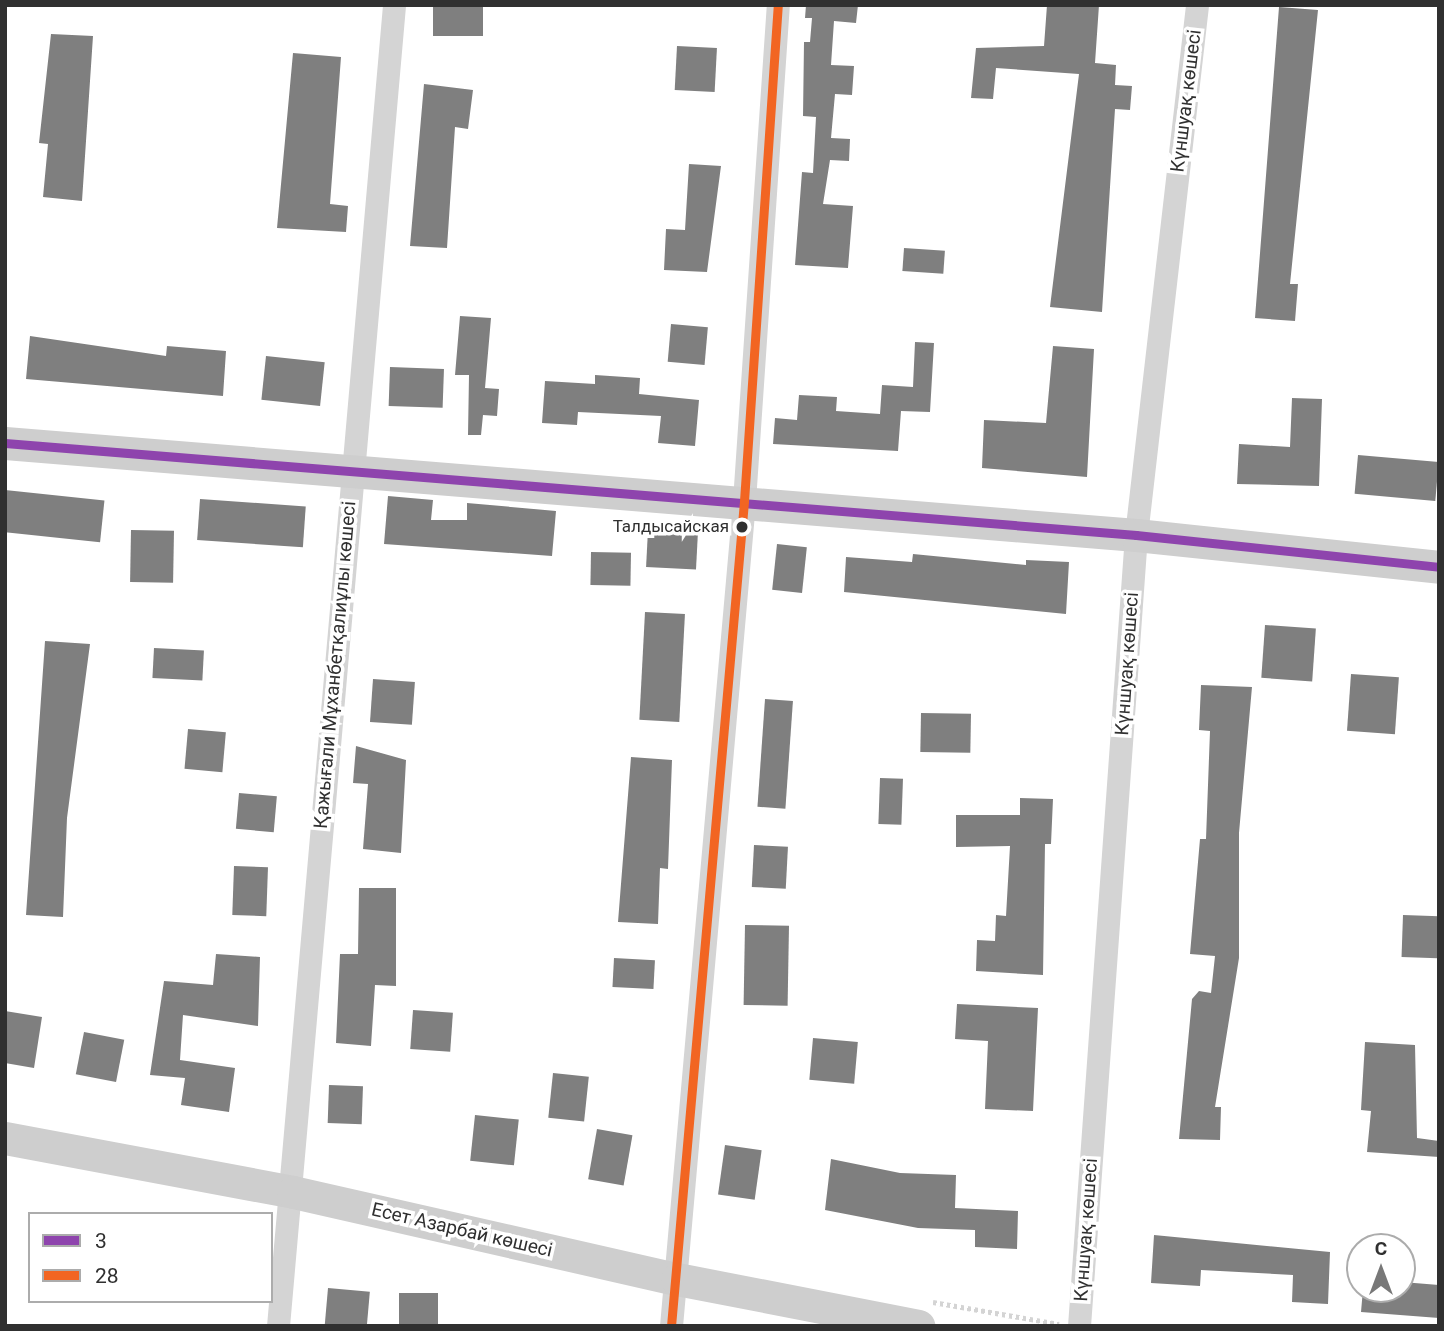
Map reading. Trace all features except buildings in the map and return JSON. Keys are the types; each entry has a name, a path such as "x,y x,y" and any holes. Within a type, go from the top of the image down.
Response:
{"street":[{"name":"Қажығали Мұханбетқалиұлы көшесі","path":"278,1326 293,1192 351,471 394,5"},
{"path":"671,1326 744,502 778,5"},
{"name":"Күншуақ көшесі","path":"1079,1326 1136,535 1197,5"},
{"path":"5,443 1136,535 1439,566"},
{"name":"Есет Азарбай көшесі","path":"5,1138 293,1192 677,1279 918,1326"}],"transit line":[{"name":"28","path":"671,1326 744,501 778,5"},
{"name":"3","path":"5,443 1136,535 1439,567"}],"place":[{"name":"Талдысайская","path":"742,527"}]}
